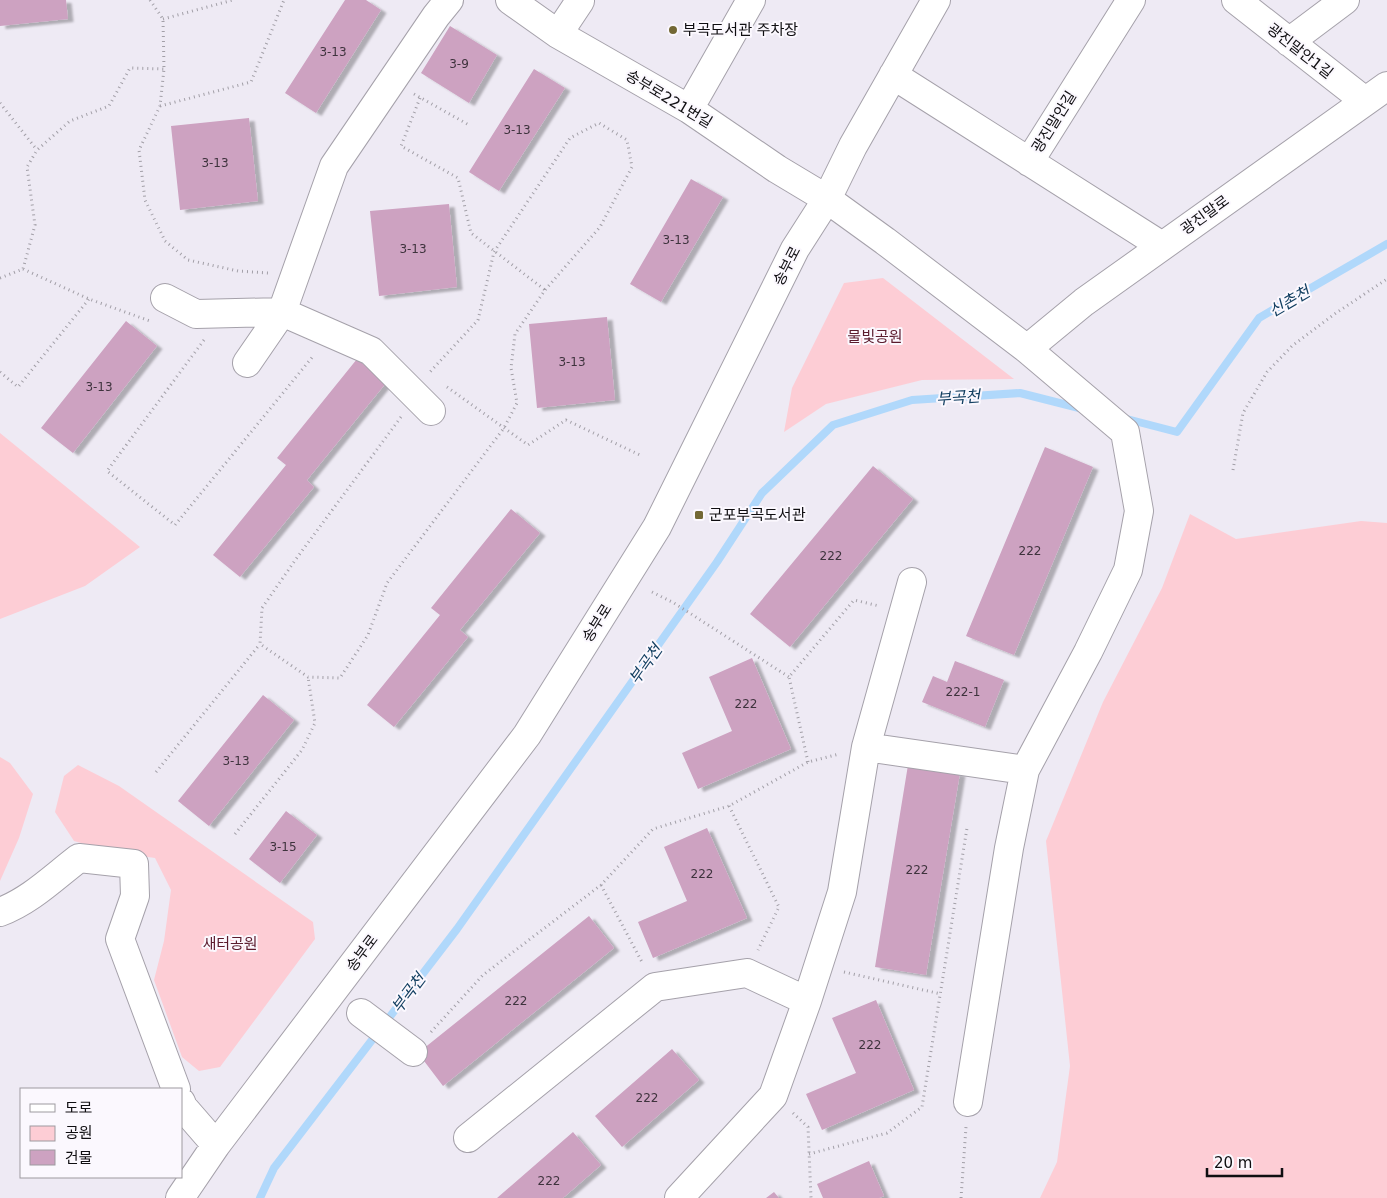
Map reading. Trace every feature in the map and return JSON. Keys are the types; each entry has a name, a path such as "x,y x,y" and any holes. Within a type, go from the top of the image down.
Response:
{"street":[{"path":"247,363 282,312 334,166 436,16 449,0"},
{"name":"송부로221번길","path":"510,0 558,34 689,109 778,169 827,199 1027,349 1125,432 1139,511 1128,570 1088,652 1024,770"},
{"path":"689,109 750,0"},
{"name":"송부로","path":"180,1198 216,1145 527,735 657,527 795,249 827,199 853,146 936,0"},
{"name":"광진말안길","path":"1131,0 1029,162 1162,246"},
{"name":"광진말안1길","path":"1236,0 1365,101"},
{"path":"1289,42 1345,0"},
{"path":"558,34 580,1"},
{"path":"893,75 1029,162"},
{"name":"광진말로","path":"1027,349 1084,302 1387,86"},
{"path":"166,298 196,314 282,312 371,351 431,411"},
{"path":"679,1198 773,1096 807,1001 842,892 866,747 912,582"},
{"path":"866,747 1024,770 1009,848 968,1102"},
{"path":"0,912 36,892 79,858 134,864 135,896 120,939 176,1088"},
{"path":"468,1138 655,987 747,972 807,1001"},
{"path":"361,1013 413,1052"},
{"path":"182,1104 216,1145"}],"path":[{"path":"150,0 163,19 164,70 160,106 139,150 145,200 165,241 188,260 238,271 296,276"},
{"path":"163,19 233,0"},
{"path":"160,106 250,82 284,0"},
{"path":"23,269 35,225 27,167 36,150 70,121 110,106 130,68 164,70"},
{"path":"391,82 468,125"},
{"path":"420,98 401,146 458,178 470,233 545,290"},
{"path":"0,102 36,150"},
{"path":"0,278 23,269 89,299 153,322"},
{"path":"1233,470 1243,413 1267,372 1292,346 1336,313 1387,279"},
{"path":"0,372 18,388 89,299"},
{"path":"224,314 107,471 176,525 331,333"},
{"path":"429,374 436,379"},
{"path":"444,385 528,446 566,420 640,455"},
{"path":"652,592 674,603 789,677 808,762"},
{"path":"789,677 854,600 904,612"},
{"path":"156,772 260,644"},
{"path":"235,834 302,750 315,723 308,677"},
{"path":"413,1052 483,975 601,885 653,829 729,806 808,762 866,747"},
{"path":"729,806 779,907 747,972"},
{"path":"809,1154 887,1133 922,1107 967,828"},
{"path":"601,885 655,987"},
{"path":"818,966 941,994"},
{"path":"773,1096 808,1127 811,1198"},
{"path":"961,1198 968,1102"}],"green space":[{"name":"물빛공원","path":"883,278 1014,379 922,380 826,404 784,432 792,388 844,283"},
{"path":"0,433 140,547 85,586 0,619"},
{"path":"1190,514 1236,539 1361,521 1387,523 1387,1198 1040,1198 1057,1162 1070,1066 1046,841 1103,702 1162,588"},
{"path":"0,757 10,763 33,794 19,838 0,881"},
{"name":"새터공원","path":"78,765 119,786 313,922 315,939 220,1067 199,1071 182,1057 154,980 164,941 171,890 155,858 113,852 74,841 55,812 64,776"}],"building":[{"path":"0,0 66,0 68,19 0,26"},
{"path":"345,0 366,0 381,10 316,113 285,93"},
{"path":"450,26 497,55 469,103 421,73"},
{"path":"534,69 565,88 499,191 469,172"},
{"path":"249,118 258,201 180,210 171,126"},
{"path":"691,179 723,197 661,302 630,284"},
{"path":"449,204 457,287 379,296 370,211"},
{"path":"607,317 615,400 537,408 529,324"},
{"path":"126,321 157,346 73,453 41,428"},
{"path":"357,359 386,383 307,480 314,487 240,577 213,555 286,465 277,458"},
{"path":"1045,447 1093,467 1014,655 966,636"},
{"path":"873,466 913,499 790,647 750,614"},
{"path":"511,509 540,533 460,630 468,637 394,727 367,705 440,615 431,608"},
{"path":"752,658 791,749 698,789 682,753 732,731 709,677"},
{"path":"955,661 1004,680 985,727 922,702 933,676 947,682"},
{"path":"263,695 294,720 209,826 178,801"},
{"path":"908,765 960,773 926,975 875,967"},
{"path":"286,811 317,835 280,883 249,859"},
{"path":"707,828 747,918 653,958 638,922 687,901 664,847"},
{"path":"589,916 614,948 443,1086 418,1053"},
{"path":"876,1000 914,1090 822,1130 806,1094 856,1073 832,1018"},
{"path":"672,1049 699,1080 622,1147 595,1116"},
{"path":"573,1132 601,1165 563,1198 497,1198"},
{"path":"869,1161 884,1196 879,1198 823,1198 817,1184"},
{"path":"774,1192 779,1198 766,1198"}],"waterway":[{"name":"신촌천","path":"1123,418 1177,432 1259,318 1387,244"},
{"name":"부곡천","path":"260,1198 274,1168 457,929 717,562 762,493 833,425 912,400 1020,393 1083,409"}],"place":[{"name":"부곡도서관 주차장","path":"673,30"},
{"name":"군포부곡도서관","path":"699,515"}]}
